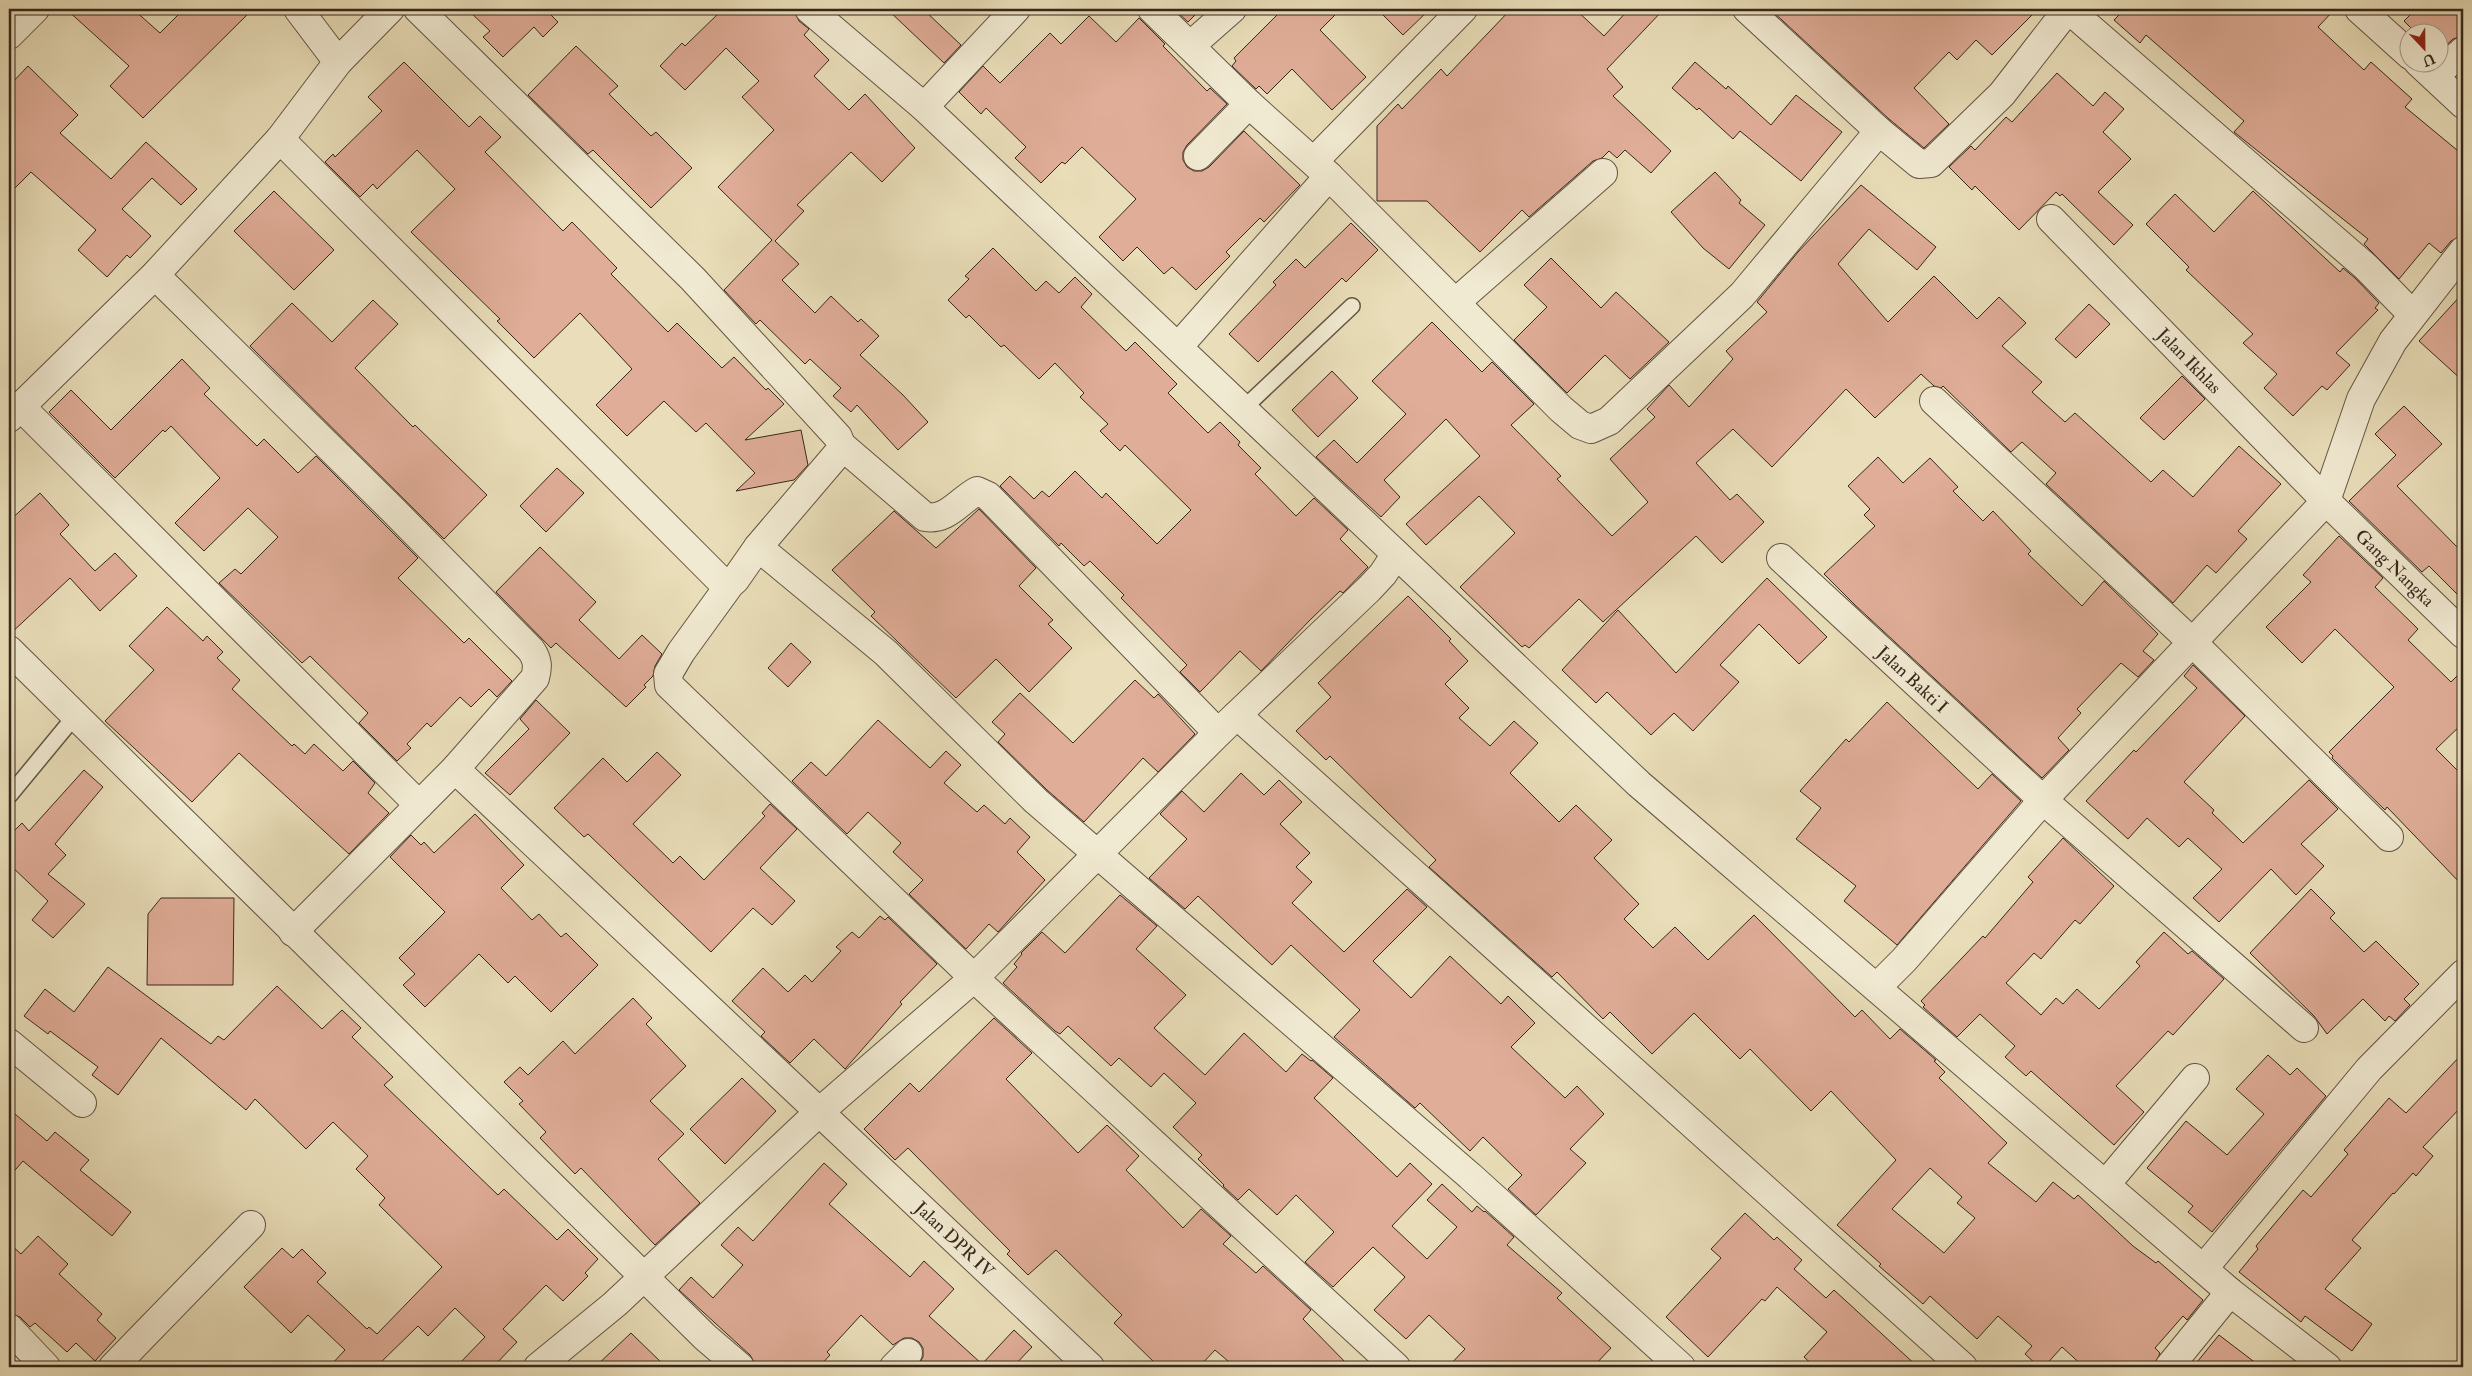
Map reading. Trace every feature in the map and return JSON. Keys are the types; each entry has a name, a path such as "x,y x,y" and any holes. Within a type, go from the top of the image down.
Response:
{"street":[{"path":"298,9 338,62"},
{"path":"390,9 338,62 280,139 155,276 14,412 419,805"},
{"path":"418,9 693,279 833,429 840,445 925,517 934,519 943,517 977,491 988,496 1227,724 1964,1367"},
{"path":"809,9 924,107 1639,784 1721,857 1877,987 2230,1292 2327,1367"},
{"path":"924,107 1016,9"},
{"path":"1152,9 1249,104 1321,169 1566,413 1580,425 1591,429 1609,422 1742,295 1879,131"},
{"path":"1190,46 1232,9"},
{"path":"1178,347 1321,169 1463,9"},
{"path":"1747,9 1879,131 1919,164 1931,163 2002,94 2068,9 2366,267 2412,314"},
{"path":"2359,9 2400,45"},
{"path":"2450,57 2463,51"},
{"path":"2429,72 2463,104"},
{"path":"1198,156 1249,104"},
{"path":"280,139 722,582 732,583"},
{"path":"1456,302 1603,174"},
{"name":"Jalan Ikhlas","path":"2051,219 2326,502"},
{"path":"1877,987 1904,960 2043,800 2326,502 2361,399 2393,341 2412,314 2463,251"},
{"path":"155,276 393,510 536,657 538,667 535,678 455,769 293,932"},
{"path":"1934,401 2192,642 2389,837"},
{"path":"840,445 839,452 758,547 681,652 668,674 669,685 974,978 1396,1367"},
{"name":"Gang Nangka","path":"2326,502 2463,634"},
{"path":"758,547 886,653 1036,801 1470,1176 1681,1367"},
{"path":"538,1367 615,1304 818,1113 974,978 1227,724 1369,589 1383,574 1396,554"},
{"name":"Jalan Bakti I","path":"1781,558 2043,800 2304,1028"},
{"path":"9,650 705,1337 740,1367"},
{"name":"Jalan DPR IV","path":"455,769 818,1113 1090,1367"},
{"path":"2204,1268 2369,1069 2463,974"},
{"path":"9,1043 82,1103"},
{"path":"2106,1184 2195,1078"},
{"path":"113,1367 251,1225"},
{"path":"2169,1367 2230,1292"},
{"path":"9,1328 46,1367"}],"lane":[{"path":"1244,408 1352,306"},
{"path":"9,796 75,716"}],"building":[{"path":"66,9 133,9 160,33 184,9 253,9 143,118 110,86 129,66"},
{"path":"467,9 552,9 548,12 558,22 543,37 534,27 503,57 483,37 490,31"},
{"path":"723,9 794,9 799,21 809,29 804,35 829,60 814,76 849,110 865,94 915,148 882,182 851,152 797,205 804,211 775,241 799,264 782,280 815,313 831,296 858,322 861,319 879,336 860,355 903,395 928,422 898,450 857,405 851,412 833,396 841,388 810,359 805,364 760,320 756,324 724,290 772,240 718,187 774,130 742,97 759,81 726,48 685,90 660,66 682,43 685,46"},
{"path":"887,9 923,9 961,45 944,63"},
{"path":"1174,9 1201,9 1188,22"},
{"path":"1283,9 1341,9 1320,30 1366,77 1332,110 1292,69 1267,94 1259,86 1256,89 1232,66 1236,61 1234,58"},
{"path":"1377,9 1430,9 1403,35"},
{"path":"1511,9 1575,9 1604,36 1629,9 1664,9 1607,69 1623,87 1613,96 1671,151 1651,173 1625,150 1617,158 1609,151 1602,158 1593,161 1529,217 1522,210 1480,252 1427,201 1377,201 1377,126 1398,104 1402,109 1441,69 1447,76"},
{"path":"1770,9 2038,9 1992,55 1976,40 1957,60 1949,52 1914,88 1949,124 1924,148 1889,119"},
{"path":"2125,9 2335,9 2318,27 2364,70 2371,62 2412,99 2405,107 2463,155 2463,236 2451,241 2441,253 2429,243 2399,279 2364,244 2368,239 2234,132 2244,121 2146,35 2140,43 2114,20"},
{"path":"2416,9 2463,9 2463,36 2450,42 2450,22 2404,21"},
{"path":"1089,16 1116,42 1139,18 1165,44 1163,46 1207,91 1210,88 1227,104 1187,145 1183,152 1183,160 1187,167 1194,171 1202,171 1209,167 1244,131 1300,185 1264,222 1260,218 1226,252 1230,256 1196,290 1172,267 1164,274 1137,247 1123,261 1099,237 1136,199 1082,147 1065,164 1062,162 1041,183 1015,158 1026,147 986,108 981,114 959,92 983,66 1000,83 1050,33 1061,44"},
{"path":"576,46 618,86 609,94 651,136 656,132 692,168 651,208 593,150 588,154 528,95"},
{"path":"404,62 469,127 480,116 501,137 485,152 563,231 572,222 617,268 611,274 668,332 677,323 722,368 734,357 766,390 768,388 784,404 745,440 801,430 808,465 794,480 736,491 755,473 706,423 696,432 664,401 627,436 596,405 632,369 580,313 534,358 497,321 500,319 411,232 455,189 417,150 377,189 373,184 360,197 325,162 333,154 335,157 382,111 368,97"},
{"path":"1695,62 1726,89 1728,86 1771,125 1796,95 1842,132 1801,181 1740,131 1733,139 1699,108 1697,110 1672,88"},
{"path":"28,66 78,115 60,133 111,179 146,142 197,189 181,205 152,178 122,209 151,236 130,258 127,255 107,277 78,250 96,230 31,172 9,194 9,86"},
{"path":"2057,73 2093,106 2105,92 2124,109 2103,132 2131,159 2098,192 2133,225 2114,245 2062,194 2060,196 2056,192 2019,230 1975,186 1972,190 1949,167 1971,146 1975,150 2006,117 2012,122"},
{"path":"1715,172 1741,200 1739,203 1765,225 1729,269 1703,248 1671,212"},
{"path":"1861,185 1936,247 1917,270 1869,229 1838,264 1888,322 1934,276 1977,319 1999,297 2026,323 2002,346 2042,382 2032,392 2065,422 2075,413 2151,482 2163,470 2193,497 2239,446 2281,484 2238,531 2247,539 2216,573 2207,565 2173,603 2046,484 2056,473 2022,442 2011,452 1943,386 1941,388 1934,386 1921,374 1875,418 1846,389 1772,467 1733,429 1696,463 1730,500 1737,494 1764,522 1722,563 1696,536 1603,622 1579,599 1529,648 1525,645 1522,647 1460,587 1515,533 1479,496 1426,545 1406,524 1480,456 1446,419 1384,480 1400,497 1381,517 1316,457 1334,440 1357,463 1406,414 1372,381 1432,322 1482,372 1492,362 1534,404 1511,425 1561,476 1557,479 1612,536 1648,502 1610,459 1655,417 1647,409 1669,385 1689,407 1733,359 1726,351 1767,312 1757,302 1798,252"},
{"path":"274,191 334,250 294,290 234,231"},
{"path":"2253,191 2340,272 2343,268 2355,278 2379,303 2375,308 2378,310 2336,353 2350,365 2327,390 2322,386 2293,416 2264,388 2277,374 2243,343 2253,334 2186,270 2189,267 2146,224 2175,194 2214,232"},
{"path":"1351,223 1378,250 1346,282 1342,278 1258,362 1229,334 1276,285 1273,282 1296,259 1305,268"},
{"path":"993,248 1036,291 1046,281 1059,293 1075,277 1092,294 1081,307 1126,351 1135,342 1177,384 1168,393 1208,433 1220,422 1240,442 1238,445 1261,468 1255,474 1296,516 1314,498 1348,530 1340,539 1368,567 1343,593 1340,591 1310,620 1261,671 1240,651 1200,692 1180,672 1187,665 1121,598 1124,595 1090,561 1084,566 1061,543 1059,546 1000,486 1010,476 1034,499 1042,491 1049,497 1075,471 1102,498 1106,493 1157,544 1191,510 1125,445 1120,451 1100,431 1108,424 1080,397 1084,393 1055,363 1039,379 1004,345 1001,347 969,315 966,318 948,300 969,279 965,276"},
{"path":"1551,258 1601,308 1616,292 1669,342 1630,379 1605,355 1567,393 1514,340 1547,307 1524,285"},
{"path":"2463,293 2463,381 2419,341"},
{"path":"373,300 398,324 355,368 413,427 415,425 487,495 444,539 250,346 292,303 332,342"},
{"path":"2089,304 2110,324 2076,358 2055,339"},
{"path":"182,359 210,388 204,394 257,446 264,439 298,473 316,456 418,558 398,578 464,643 469,638 512,681 497,697 489,689 471,707 460,697 431,727 427,723 407,744 411,748 397,761 359,723 368,713 310,656 302,663 219,583 235,569 241,574 278,537 248,508 204,551 175,523 220,478 171,426 165,432 163,430 115,478 49,412 71,390 111,430"},
{"path":"1332,371 1358,398 1318,437 1292,410"},
{"path":"2182,376 2205,399 2164,440 2140,418"},
{"path":"2404,406 2442,444 2397,486 2463,553 2463,600 2429,566 2422,572 2349,501 2396,455 2375,434"},
{"path":"1878,457 1903,483 1930,458 1958,487 1953,491 1983,521 1993,511 2031,551 2028,554 2082,606 2104,581 2158,634 2143,651 2154,660 2138,677 2121,663 2077,709 2081,713 2058,738 2069,750 2042,778 1824,574 1875,526 1864,515 1870,509 1848,486"},
{"path":"557,468 584,493 546,532 520,506"},
{"path":"40,493 69,525 60,534 95,571 115,553 137,576 100,611 70,578 9,635 9,521"},
{"path":"979,509 1036,568 1019,586 1053,620 1048,624 1072,648 1029,692 996,659 956,698 871,616 875,612 832,570 894,511 936,548"},
{"path":"2339,536 2383,578 2375,587 2418,629 2408,640 2451,682 2463,670 2463,723 2436,749 2463,776 2463,886 2387,807 2385,810 2332,758 2333,756 2329,752 2394,687 2335,629 2302,663 2266,627 2311,582 2303,575"},
{"path":"540,547 596,602 579,620 619,659 642,635 662,654 655,666 653,676 644,685 646,687 626,707 556,643 551,648 496,592"},
{"path":"1767,578 1827,637 1799,664 1759,624 1720,665 1739,682 1693,731 1674,713 1651,735 1607,692 1596,703 1562,670 1618,610 1676,673"},
{"path":"1408,596 1451,639 1449,641 1468,661 1445,684 1469,708 1459,718 1490,746 1514,721 1538,743 1510,773 1559,822 1576,805 1612,840 1594,858 1639,904 1624,919 1653,948 1675,927 1708,960 1754,915 1855,1017 1862,1010 1890,1039 1900,1029 1936,1060 1934,1061 1945,1072 1939,1078 2007,1143 1988,1163 2036,1202 2053,1182 2074,1199 2078,1195 2133,1246 2156,1263 2158,1261 2203,1300 2187,1320 2183,1316 2155,1348 2160,1353 2154,1367 2084,1367 2062,1347 2044,1367 2039,1367 2025,1354 2032,1346 1998,1316 1977,1339 1930,1296 1923,1304 1879,1266 1881,1264 1837,1225 1896,1160 1831,1091 1811,1111 1750,1049 1740,1059 1694,1013 1652,1054 1610,1012 1603,1019 1557,972 1552,977 1429,867 1436,860 1330,756 1326,760 1296,731 1331,697 1318,683","holes":["1930,1168 1962,1197 1957,1203 1975,1218 1944,1253 1892,1209"]},
{"path":"167,607 203,641 207,636 223,652 217,658 240,680 232,689 292,746 294,744 305,754 314,744 343,771 353,761 375,783 368,793 389,813 349,854 239,753 192,802 105,721 154,670 129,646"},
{"path":"791,643 811,662 788,687 768,668"},
{"path":"2193,665 2245,716 2184,782 2214,810 2212,813 2243,843 2309,780 2338,809 2301,844 2324,866 2296,895 2271,869 2219,922 2193,898 2222,869 2188,838 2179,847 2147,818 2128,839 2086,801 2197,688 2184,676"},
{"path":"1135,680 1154,698 1158,694 1195,734 1158,772 1143,758 1084,822 1047,790 998,742 1005,734 992,722 1020,693 1073,743"},
{"path":"536,700 570,733 510,795 485,773 529,729 520,719"},
{"path":"1887,702 1978,789 1992,774 2021,801 1897,945 1844,901 1856,886 1796,839 1821,808 1800,791 1846,739 1849,742"},
{"path":"878,720 930,768 946,751 961,765 944,783 977,812 984,805 1005,824 1010,818 1030,837 1017,852 1045,880 998,932 989,924 966,949 909,894 923,880 893,852 901,843 868,812 847,834 792,781 811,762 826,776"},
{"path":"657,752 681,775 633,824 673,863 680,856 704,880 765,816 762,813 770,804 797,829 760,868 795,901 772,925 753,908 711,952 588,834 584,837 554,808 603,758 627,782"},
{"path":"84,770 103,787 55,844 66,855 48,874 85,904 53,938 32,920 48,901 9,864 9,836 22,823 29,831"},
{"path":"1241,773 1264,795 1279,780 1302,802 1280,824 1310,853 1296,867 1312,882 1292,903 1344,952 1407,889 1427,907 1373,961 1411,998 1450,956 1501,1004 1508,996 1535,1023 1511,1047 1565,1098 1577,1086 1604,1114 1570,1149 1586,1163 1536,1215 1508,1189 1522,1175 1483,1137 1470,1151 1420,1103 1415,1108 1334,1037 1360,1010 1291,945 1272,965 1198,896 1185,909 1149,878 1187,839 1160,814 1182,791 1204,812"},
{"path":"475,814 524,865 501,888 532,920 539,914 561,937 566,933 598,965 551,1012 515,976 508,983 479,954 425,1007 403,985 415,974 399,958 445,912 390,857 411,835 421,845 424,842 434,853"},
{"path":"2063,838 2114,886 2080,924 2075,920 2041,959 2034,953 2006,983 2041,1015 2056,998 2063,1004 2077,989 2099,1009 2140,966 2136,962 2164,932 2188,954 2192,951 2224,979 2173,1035 2168,1031 2116,1086 2144,1112 2114,1145 2031,1071 2026,1076 2005,1057 2015,1046 1980,1014 1957,1037 1923,1007 1925,1005 1921,1001 1983,936 1985,938 2033,882 2028,877"},
{"path":"2311,889 2335,913 2330,918 2364,952 2376,941 2419,984 2404,999 2410,1005 2395,1021 2389,1016 2385,1021 2363,999 2327,1034 2314,1016 2250,953"},
{"path":"1120,895 1157,926 1136,949 1186,995 1154,1028 1205,1075 1244,1033 1286,1072 1302,1054 1312,1060 1333,1078 1314,1098 1397,1177 1410,1163 1432,1184 1392,1226 1427,1259 1457,1227 1427,1200 1442,1184 1472,1212 1477,1206 1485,1211 1514,1237 1507,1245 1562,1293 1557,1298 1611,1348 1593,1367 1448,1367 1465,1349 1429,1315 1406,1339 1374,1310 1405,1277 1373,1247 1333,1287 1305,1262 1334,1232 1296,1195 1277,1215 1249,1189 1238,1200 1223,1186 1198,1159 1202,1155 1173,1127 1196,1103 1164,1073 1151,1087 1119,1058 1111,1066 1068,1026 1060,1034 1055,1031 1003,983 1017,967 1014,964 1021,953 1042,932 1065,953"},
{"path":"161,898 234,898 233,985 147,985 148,914"},
{"path":"880,916 885,920 888,917 937,964 900,1002 902,1004 845,1069 814,1039 790,1063 761,1036 765,1032 732,1001 763,968 788,992 805,975 812,982 841,951 836,947 852,932 859,938"},
{"path":"108,967 211,1044 218,1036 224,1040 277,986 322,1029 342,1010 361,1028 352,1037 393,1077 384,1085 498,1195 504,1189 557,1240 568,1229 598,1259 585,1273 588,1276 563,1301 546,1285 503,1329 517,1342 493,1367 456,1367 485,1337 455,1308 428,1336 418,1326 376,1367 329,1367 345,1350 308,1315 291,1333 244,1287 282,1248 293,1258 302,1249 326,1273 317,1282 367,1329 369,1327 377,1334 442,1267 379,1205 385,1198 356,1169 368,1156 333,1122 306,1149 255,1099 246,1110 161,1038 118,1095 92,1075 98,1067 50,1031 48,1034 24,1016 45,989 74,1012"},
{"path":"633,998 652,1018 646,1024 686,1066 650,1101 684,1134 658,1159 700,1203 655,1245 581,1168 575,1174 540,1138 546,1132 519,1104 523,1101 504,1082 520,1067 528,1075 563,1041 575,1054"},
{"path":"994,1018 1032,1053 1006,1079 1078,1153 1107,1125 1139,1156 1126,1170 1183,1228 1201,1209 1231,1236 1223,1244 1256,1273 1263,1266 1311,1310 1303,1319 1350,1367 1235,1367 1215,1350 1199,1367 1159,1367 1114,1323 1122,1315 1056,1250 1028,1275 1007,1254 1010,1251 908,1148 895,1160 864,1129 910,1083 919,1092"},
{"path":"2463,1053 2463,1105 2423,1147 2433,1156 2416,1176 2413,1173 2393,1193 2352,1240 2361,1248 2325,1289 2372,1324 2352,1351 2305,1316 2301,1322 2239,1272 2258,1249 2256,1246 2303,1190 2311,1197 2348,1154 2344,1150 2389,1098 2406,1113"},
{"path":"2268,1055 2290,1075 2297,1068 2326,1096 2212,1232 2188,1212 2193,1206 2147,1168 2186,1121 2227,1155 2264,1114 2236,1089"},
{"path":"742,1078 776,1111 725,1164 690,1129"},
{"path":"9,1109 47,1141 55,1132 89,1160 80,1170 131,1212 112,1236 23,1161 9,1177"},
{"path":"824,1163 847,1184 829,1204 910,1277 924,1261 954,1289 929,1316 982,1364 1014,1330 1032,1347 1013,1367 917,1367 923,1357 923,1348 919,1342 912,1338 904,1338 893,1345 861,1315 827,1352 830,1355 819,1367 757,1367 750,1355 679,1290 691,1277 713,1298 743,1265 721,1245 738,1227 753,1241"},
{"path":"1745,1213 1774,1240 1777,1237 1802,1260 1794,1269 1826,1298 1834,1290 1918,1367 1815,1367 1804,1357 1827,1332 1777,1287 1765,1301 1762,1299 1708,1357 1666,1317 1721,1258 1711,1249"},
{"path":"38,1236 68,1264 59,1274 102,1314 97,1320 116,1338 95,1361 76,1343 67,1352 35,1323 30,1327 20,1317 9,1313 9,1243 21,1254"},
{"path":"631,1333 666,1367 595,1367"},
{"path":"2219,1335 2261,1367 2193,1367"}]}
